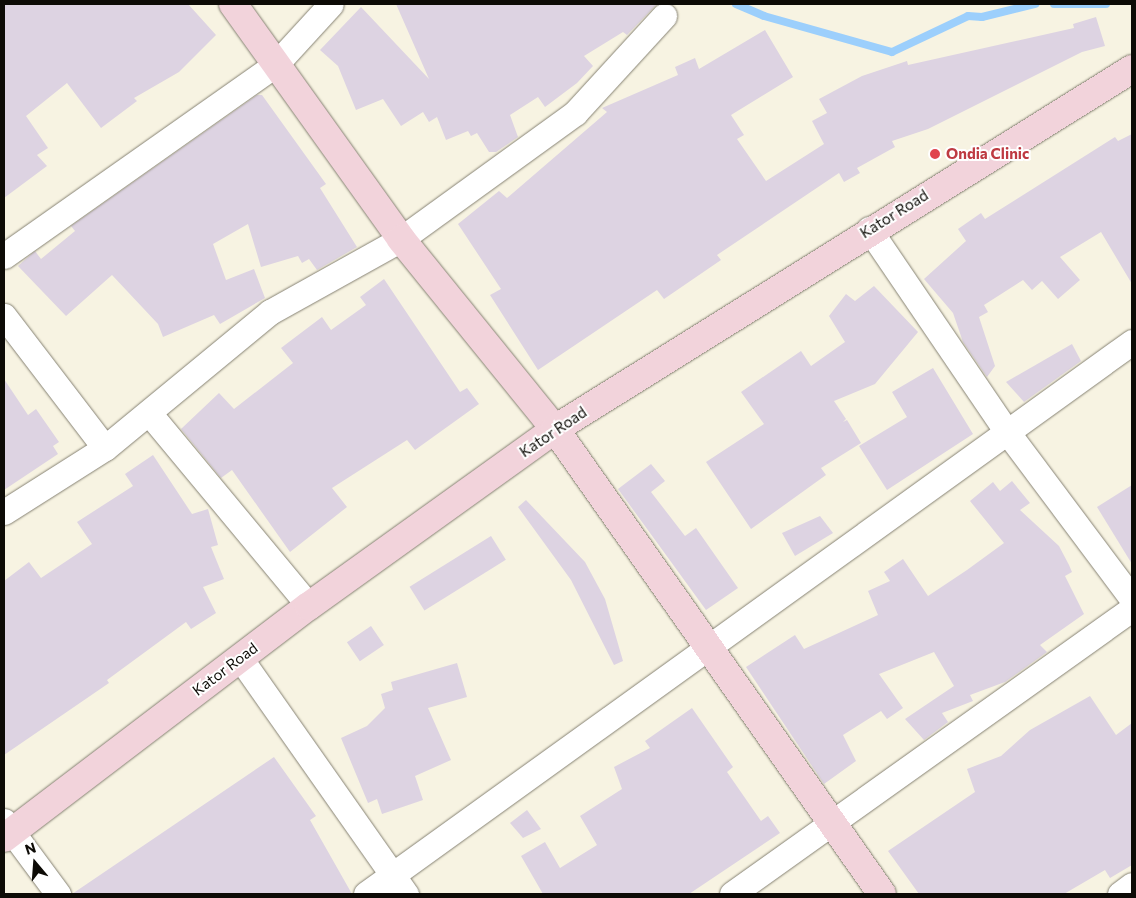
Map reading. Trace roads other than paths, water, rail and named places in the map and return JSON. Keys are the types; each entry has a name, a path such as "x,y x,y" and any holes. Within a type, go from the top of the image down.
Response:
{"main road":[{"path":"233,4 401,239 555,429 882,894"},
{"name":"Kator Road","path":"7,830 309,606 555,429 869,229 1132,69"}],"street":[{"path":"4,256 276,64 331,4"},
{"path":"4,512 105,448 270,312 401,239 575,113 664,16"},
{"path":"869,229 1006,429 1132,599"},
{"path":"4,316 105,448"},
{"path":"366,894 1006,429 1132,342"},
{"path":"149,413 309,606"},
{"path":"732,894 1132,609"},
{"path":"240,658 406,894"},
{"path":"7,830 58,894"},
{"path":"1120,894 1132,885"}],"waterway":[{"path":"736,4 764,16 892,52 968,16 982,17 1035,4"},
{"path":"1054,4 1106,4"}],"place":[{"name":"Ondia Clinic","path":"935,154"}]}
